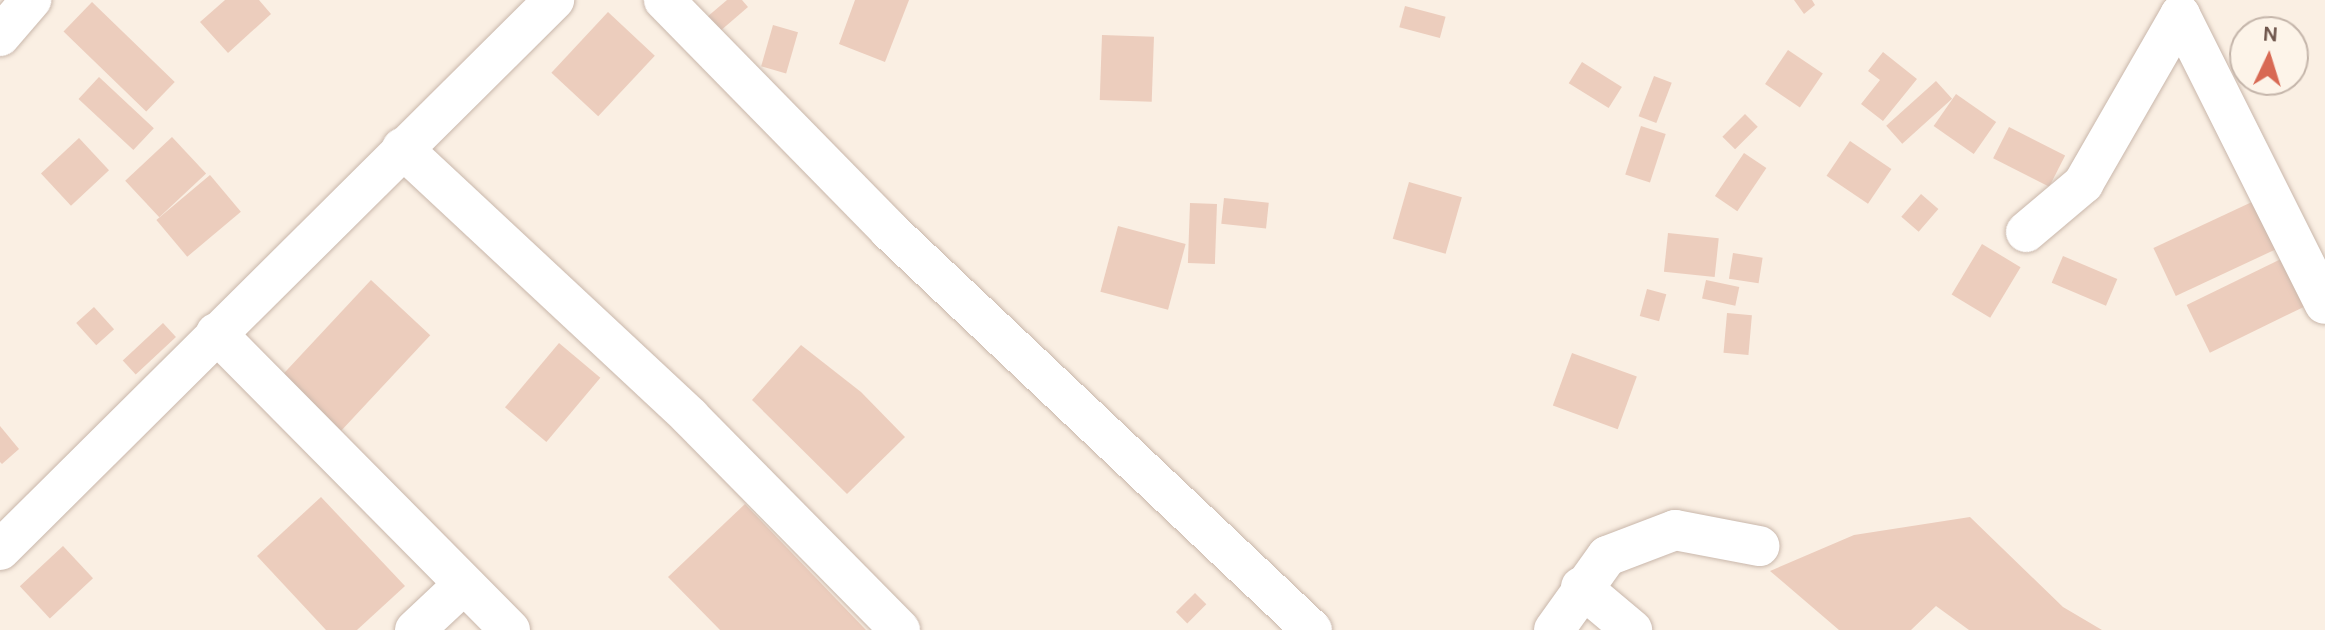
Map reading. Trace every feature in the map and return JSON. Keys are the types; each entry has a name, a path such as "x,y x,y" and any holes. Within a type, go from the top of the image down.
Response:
{"street":[{"path":"0,36 31,0"},
{"path":"0,550 554,0"},
{"path":"664,0 889,230 1312,630"},
{"path":"2026,232 2083,184 2182,7"},
{"path":"2182,7 2325,304"},
{"path":"402,148 690,417 900,630"},
{"path":"216,333 510,630"},
{"path":"1554,630 1581,587 1607,556 1675,530 1759,546"},
{"path":"415,630 463,585"},
{"path":"1581,587 1632,630"}],"building":[{"path":"225,0 259,0 271,14 228,53 200,22"},
{"path":"727,0 742,0 748,7 719,32 707,17"},
{"path":"855,0 909,0 885,62 839,44"},
{"path":"1794,0 1812,0 1815,5 1804,14"},
{"path":"92,2 175,82 146,111 64,31"},
{"path":"1405,6 1446,17 1440,38 1399,27"},
{"path":"608,12 655,56 598,116 551,73"},
{"path":"773,25 798,32 786,74 761,66"},
{"path":"1102,35 1154,37 1152,102 1100,100"},
{"path":"1788,50 1823,73 1800,107 1765,84"},
{"path":"1883,52 1917,79 1883,121 1861,104 1880,80 1868,71"},
{"path":"1582,62 1622,87 1609,108 1569,83"},
{"path":"1654,76 1672,83 1656,123 1639,116"},
{"path":"99,77 154,128 133,150 79,99"},
{"path":"1936,81 1952,99 1902,144 1886,126"},
{"path":"1956,94 1996,122 1974,154 1934,126"},
{"path":"1745,114 1758,127 1735,149 1722,137"},
{"path":"1641,126 1666,134 1650,183 1625,175"},
{"path":"2009,127 2065,156 2049,187 1993,158"},
{"path":"172,137 206,174 159,217 125,181"},
{"path":"79,138 109,170 71,206 41,173"},
{"path":"1850,141 1891,169 1868,204 1827,176"},
{"path":"1744,153 1766,168 1737,211 1715,196"},
{"path":"210,175 241,212 187,257 156,220"},
{"path":"1409,182 1462,197 1446,254 1393,239"},
{"path":"1921,194 1938,209 1919,232 1901,217"},
{"path":"1224,198 1269,203 1266,229 1221,224"},
{"path":"2254,201 2276,249 2176,296 2153,248"},
{"path":"1190,203 1217,204 1215,264 1188,263"},
{"path":"1118,226 1186,244 1168,310 1100,292"},
{"path":"1668,233 1719,238 1715,277 1664,272"},
{"path":"1982,244 2021,267 1990,318 1952,295"},
{"path":"1733,253 1763,258 1759,283 1729,279"},
{"path":"2063,256 2117,279 2106,306 2052,283"},
{"path":"2281,259 2304,307 2210,353 2187,305"},
{"path":"371,280 430,335 340,432 281,377"},
{"path":"1706,280 1739,287 1735,306 1702,299"},
{"path":"1647,289 1666,294 1659,321 1640,316"},
{"path":"94,307 114,329 96,345 76,323"},
{"path":"1727,313 1752,315 1748,355 1724,353"},
{"path":"163,323 176,337 136,374 123,361"},
{"path":"559,343 600,378 546,442 505,407"},
{"path":"801,345 861,392 905,437 847,494 752,400"},
{"path":"1572,353 1637,377 1618,429 1553,406"},
{"path":"0,426 19,449 2,464 0,462"},
{"path":"321,497 405,586 357,630 326,630 257,556"},
{"path":"745,504 866,630 720,630 668,577"},
{"path":"1970,517 2063,607 2102,630 1969,630 1936,606 1911,630 1839,630 1770,571 1854,535"},
{"path":"63,546 93,578 50,618 20,586"},
{"path":"1195,593 1206,604 1187,623 1176,612"}]}
